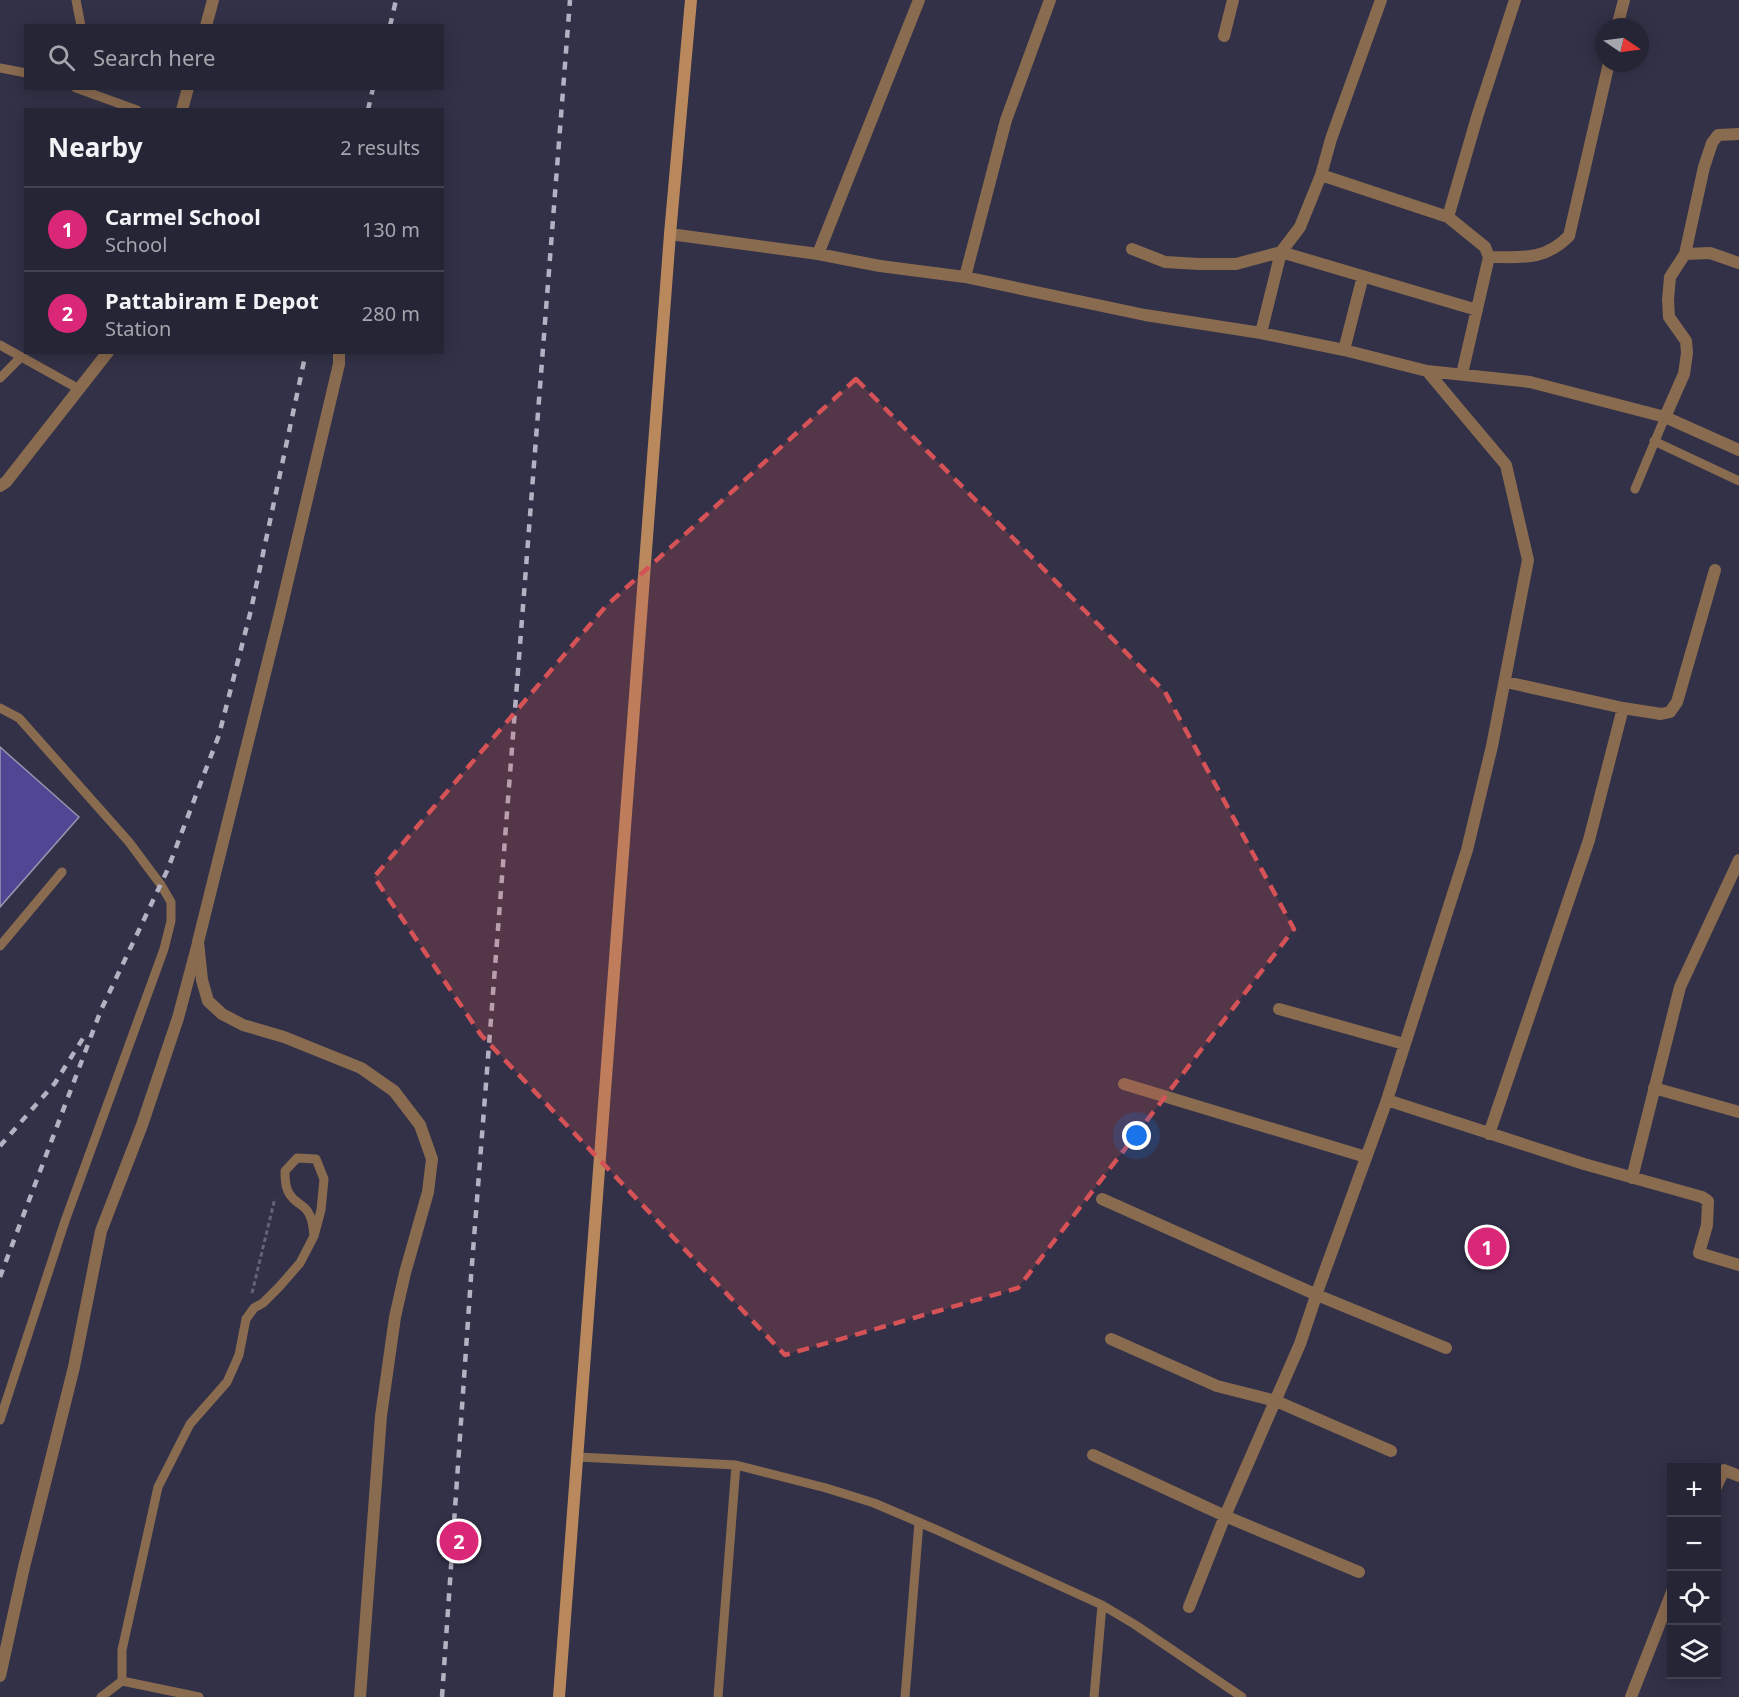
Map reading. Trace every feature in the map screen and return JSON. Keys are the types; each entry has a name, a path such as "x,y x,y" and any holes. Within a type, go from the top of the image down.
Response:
{"main road":[{"path":"559,1697 670,234 692,0"}],"street":[{"path":"207,24 213,0"},
{"path":"818,254 920,0"},
{"path":"965,277 1006,120 1050,0"},
{"path":"1224,36 1233,0"},
{"path":"1261,333 1281,252 1300,227 1321,175 1331,139 1381,0"},
{"path":"1448,217 1515,0"},
{"path":"1619,18 1624,0"},
{"path":"1489,257 1536,256 1557,248 1569,236 1607,72"},
{"path":"183,108 187,90"},
{"path":"1665,417 1684,374 1687,353 1686,341 1669,317 1670,277 1685,255 1704,167 1712,143 1718,135 1739,134"},
{"path":"1321,175 1448,217 1485,247 1489,257 1462,374"},
{"path":"670,234 965,277 1145,315 1261,333 1344,350 1427,371 1530,382 1665,417 1739,450"},
{"path":"1132,249 1165,262 1199,264 1236,264 1281,252 1477,310"},
{"path":"1685,255 1710,253 1739,263"},
{"path":"1344,350 1363,276"},
{"path":"0,486 6,482 107,354"},
{"path":"0,1676 24,1567 74,1367 101,1231 142,1125 178,1018 285,591 339,364 339,354"},
{"path":"1189,1607 1225,1516 1300,1344 1387,1100 1467,850 1506,682 1528,560 1506,465 1427,371"},
{"path":"1506,682 1623,708 1661,714 1670,711 1677,702 1715,570"},
{"path":"1489,1134 1589,840 1623,708"},
{"path":"1632,1178 1680,987 1739,860"},
{"path":"198,942 202,980 208,1001 222,1014 243,1025 284,1037 361,1068 394,1091 420,1125 432,1159 428,1192 395,1317 381,1416 360,1697"},
{"path":"1279,1009 1404,1044"},
{"path":"1124,1084 1366,1157"},
{"path":"1654,1088 1739,1112"},
{"path":"1387,1100 1489,1134 1702,1197 1708,1202 1707,1225 1699,1253 1739,1265"},
{"path":"1102,1199 1317,1295 1446,1348"},
{"path":"1111,1339 1217,1386 1275,1401 1391,1451"},
{"path":"1093,1455 1225,1516 1359,1572"},
{"path":"1721,1476 1724,1470 1739,1476"},
{"path":"1631,1697 1667,1602"}],"lane":[{"path":"76,0 81,24"},
{"path":"0,68 24,73"},
{"path":"97,92 133,108"},
{"path":"0,345 79,389"},
{"path":"0,378 21,357"},
{"path":"1635,489 1665,417"},
{"path":"1654,441 1739,481"},
{"path":"0,708 19,718 129,842 171,902 171,921 164,949 65,1221 0,1419"},
{"path":"0,946 62,872"},
{"path":"122,1681 122,1650 158,1487 190,1424 227,1382 239,1355 246,1319 254,1308 263,1303 300,1263 314,1236 321,1210 324,1179 316,1159 297,1158 285,1171 285,1183 292,1198 308,1211 314,1236"},
{"path":"578,1457 736,1465 874,1503 1102,1605 1242,1697"},
{"path":"718,1697 736,1465"},
{"path":"904,1697 919,1522"},
{"path":"1094,1697 1102,1605"},
{"path":"101,1697 122,1681 199,1697"}],"path":[{"path":"246,1319 279,1184 285,1171"}],"highlighted area":[{"path":"856,379 1165,692 1294,929 1018,1288 785,1355 481,1035 374,877 606,606"}],"building":[{"path":"0,747 79,817 0,907"}],"railway":[{"path":"390,24 396,0"},
{"path":"442,1697 471,1277 570,0"},
{"path":"368,108 373,90"},
{"path":"0,1277 101,1010 167,871 219,735 251,610 306,354"},
{"path":"0,1146 55,1083 85,1035"}],"place":[{"name":"Carmel School","path":"1487,1247"},
{"name":"Pattabiram E Depot","path":"459,1541"}]}
